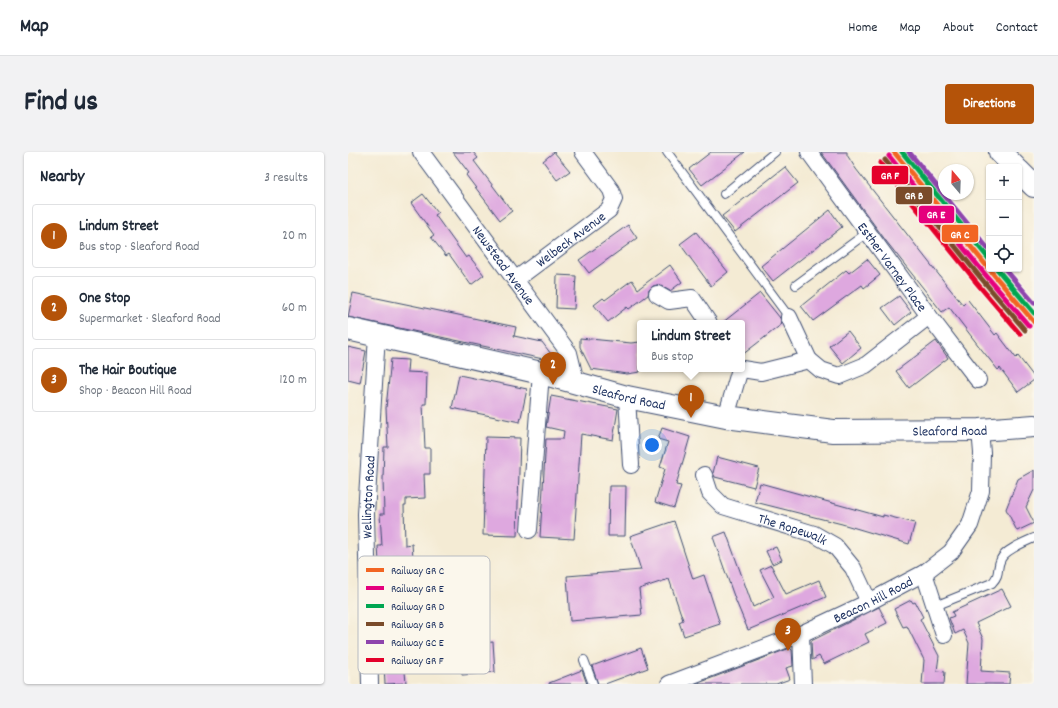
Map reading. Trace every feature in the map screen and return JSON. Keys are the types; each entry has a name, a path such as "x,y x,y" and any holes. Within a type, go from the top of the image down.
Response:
{"street":[{"name":"Newstead Avenue","path":"421,152 570,353 576,382"},
{"name":"Welbeck Avenue","path":"515,280 609,210 614,200 611,190 583,152"},
{"name":"Esther Varney Place","path":"809,152 929,316 978,380"},
{"path":"1000,152 1012,164"},
{"path":"1022,174 1034,186"},
{"path":"657,294 669,301 692,298 707,320"},
{"path":"789,317 809,360 821,370 839,376 866,365 929,316"},
{"name":"Sleaford Road","path":"348,329 540,373 627,396 726,417 833,430 980,430 1034,426"},
{"name":"Wellington Road","path":"367,556 366,514 377,335"},
{"path":"745,370 761,372 809,360"},
{"path":"726,417 740,372"},
{"path":"529,530 540,373"},
{"path":"627,396 631,465"},
{"name":"Beacon Hill Road","path":"669,684 801,634 869,602 924,573 951,552 970,525 981,490 982,453 980,430"},
{"name":"The Ropewalk","path":"704,475 710,493 723,506 814,534 835,546 853,568 869,602"},
{"path":"924,573 944,635"},
{"path":"801,634 803,684"},
{"name":"Wellington Road","path":"370,674 370,684"}],"lane":[{"path":"667,152 789,317"},
{"path":"724,194 775,152"},
{"path":"796,286 868,232"},
{"path":"935,606 992,583 998,577 1001,558 1010,550 1034,538"},
{"path":"584,660 593,684"}],"building":[{"path":"453,152 473,152 478,158 474,161 512,211 500,220 466,175 469,173"},
{"path":"554,152 570,171 557,180 543,161"},
{"path":"711,152 745,152 702,185 689,169"},
{"path":"821,152 847,152 847,155 856,169 963,305 968,300 995,335 997,333 1016,358 1018,356 1034,377 1034,380 1018,392 1000,368 998,370 949,307 942,312 886,241"},
{"path":"785,167 798,183 735,232 722,216"},
{"path":"423,194 438,213 435,215 466,258 469,256 484,275 471,285 449,254 446,256 431,237 434,235 411,203"},
{"path":"830,210 842,227 773,281 761,266"},
{"path":"628,225 637,238 589,273 579,260"},
{"path":"696,232 728,272 711,286 680,244"},
{"path":"867,259 880,275 864,288 862,285 813,321 801,306 846,270 849,273"},
{"path":"670,265 682,282 670,291 661,286 653,286 649,290 648,295 629,309 627,307 608,322 594,305 603,298 605,300 632,280 638,289"},
{"path":"557,275 576,276 574,309 556,308"},
{"path":"353,293 516,327 514,336 542,342 557,362 348,317"},
{"path":"760,293 780,318 782,324 745,353 745,320 726,320"},
{"path":"899,296 911,312 895,325 882,308"},
{"path":"848,331 861,348 843,363 829,346"},
{"path":"580,338 637,342 637,372 640,372 627,374 591,369 580,347"},
{"path":"936,341 948,358 909,388 896,371"},
{"path":"348,347 366,351 360,383 348,380"},
{"path":"391,359 408,360 407,372 427,373 426,404 423,404 425,448 430,448 430,474 424,474 425,498 406,499 406,505 404,505 405,545 412,544 413,556 379,556 378,546 382,546 380,514 384,514 384,447 388,447 386,408"},
{"path":"459,375 527,389 520,422 452,408"},
{"path":"551,396 618,409 613,440 581,434 574,539 540,537 546,439 563,439 564,431 546,427"},
{"path":"662,428 690,437 676,485 681,486 674,508 655,502 665,469 660,467 668,442 658,439"},
{"path":"486,437 520,438 517,536 483,535"},
{"path":"717,457 759,468 754,487 715,477 713,473"},
{"path":"1034,470 1034,490 1026,507 1034,523 1017,531 1006,509 1018,479"},
{"path":"760,483 883,517 883,515 915,523 909,544 842,524 755,502"},
{"path":"609,486 626,486 625,536 608,536"},
{"path":"674,521 693,579 704,575 720,624 684,636 679,622 683,620 669,579 639,589 642,615 570,621 567,576 641,570 630,536"},
{"path":"726,532 753,607 774,597 760,570 771,565 786,594 819,580 826,597 748,630 735,599 713,537"},
{"path":"776,547 782,560 772,564 766,551"},
{"path":"1002,589 1011,606 976,623 983,639 981,671 1010,673 1009,684 966,684 969,643 963,630 955,634 949,618 954,616 952,612"},
{"path":"911,600 913,603 915,602 923,617 920,619 939,656 937,671 945,672 944,684 922,684 924,660 907,626 903,627 894,609"},
{"path":"879,607 887,623 865,634 869,642 824,664 819,656 812,660 811,641"},
{"path":"490,642 493,642 495,672 490,672"},
{"path":"641,648 648,668 605,684 598,684 592,666"},
{"path":"790,648 792,650 793,666 786,668 790,679 776,684 696,684"},
{"path":"582,670 587,684 549,684 549,683"},
{"path":"384,674 405,674 406,683 385,684"}],"transit line":[{"path":"894,152 986,265"},
{"path":"902,152 986,255"},
{"path":"909,152 986,246"},
{"path":"889,156 984,273"},
{"path":"885,160 980,277"},
{"path":"880,163 975,280"},
{"path":"992,272 1034,322"},
{"path":"1000,272 1034,313"},
{"path":"1008,272 1034,303"},
{"path":"984,273 1029,326"},
{"path":"980,277 1025,330"},
{"path":"975,281 1020,334"}],"place":[{"name":"One Stop","path":"553,385"},
{"name":"Lindum Street","path":"691,418"},
{"name":"The Hair Boutique","path":"788,651"}]}
